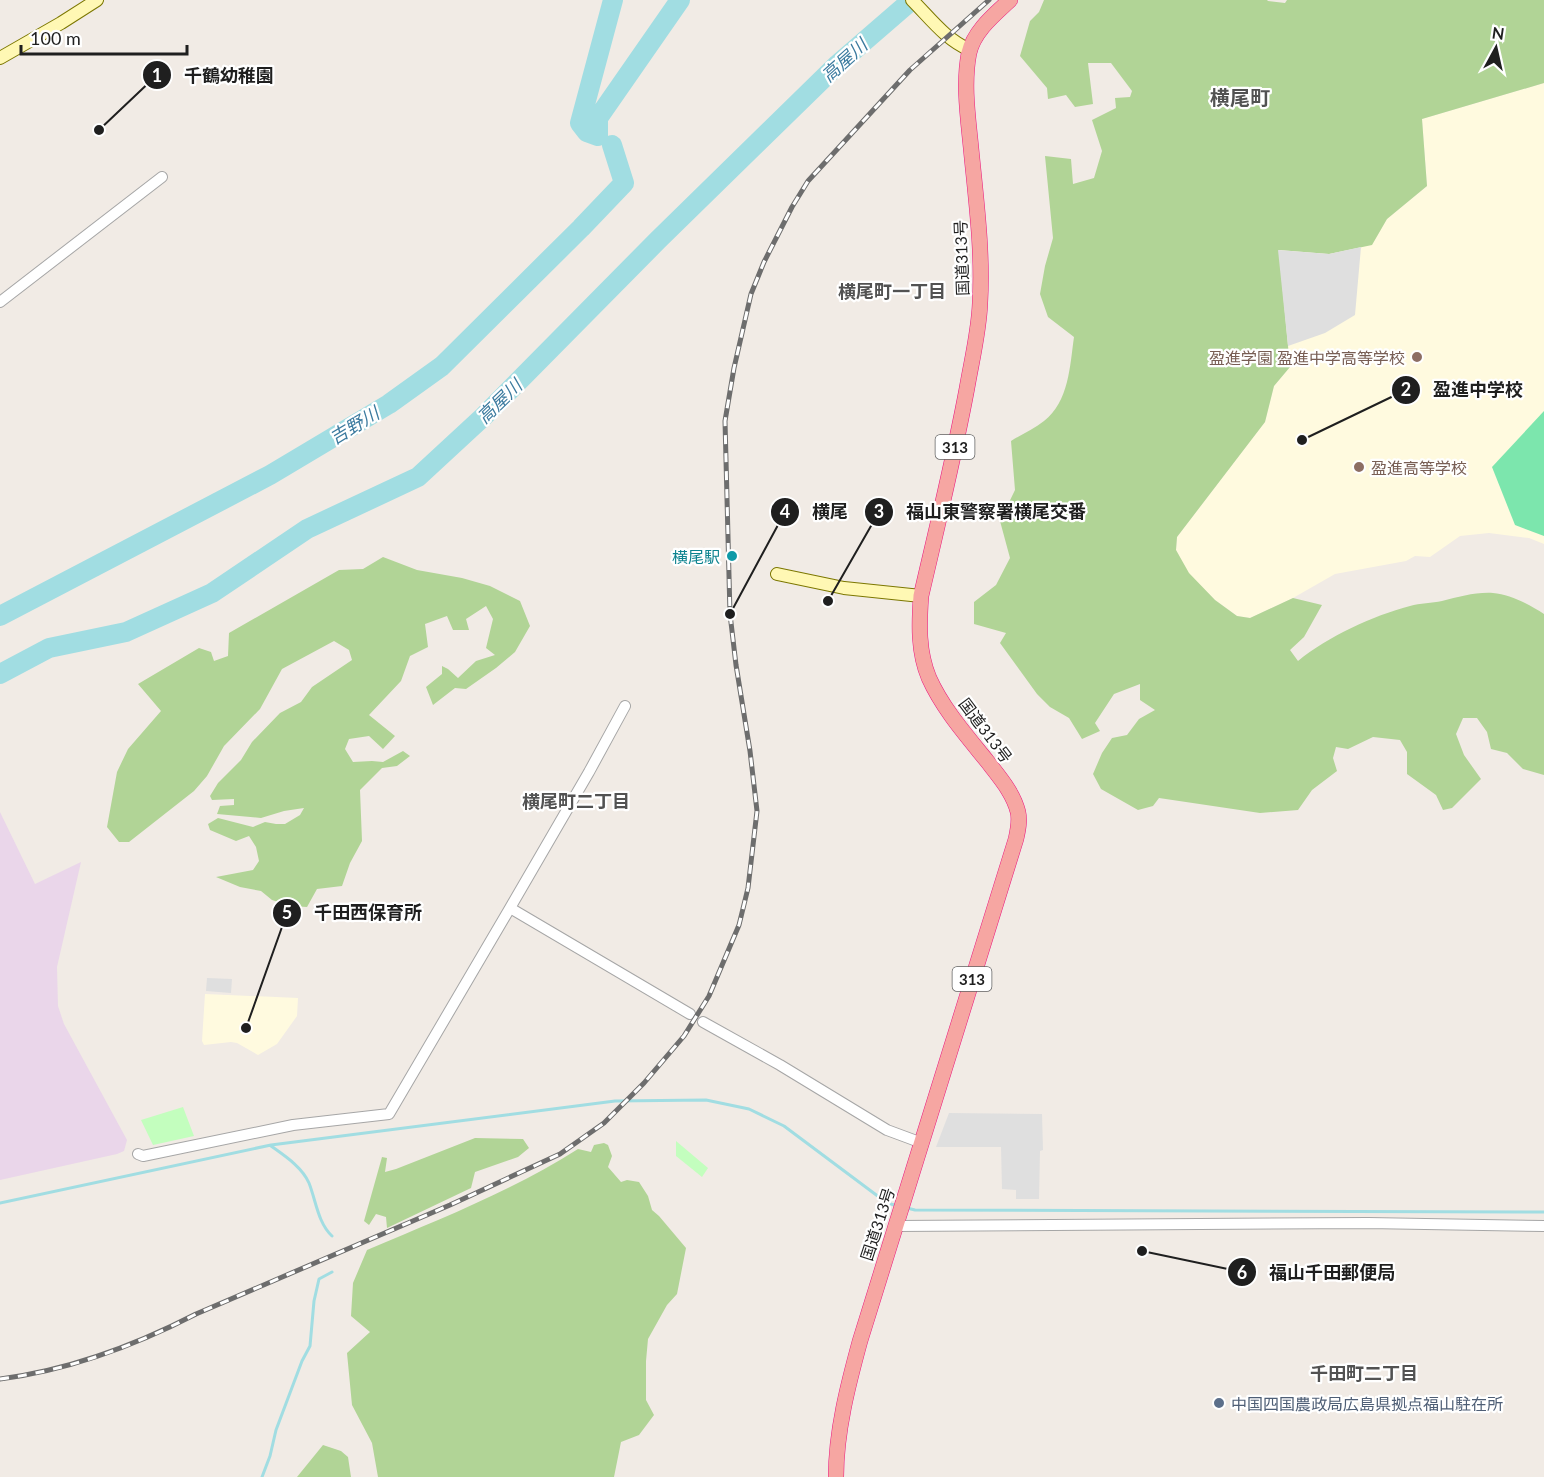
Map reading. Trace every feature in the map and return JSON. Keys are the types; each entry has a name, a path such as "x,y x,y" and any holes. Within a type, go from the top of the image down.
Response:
{"highway":[{"name":"国道313号","path":"836,1477 842,1420 851,1373 1018,827 1018,813 1006,786 936,693 921,650 919,623 921,596 977,338 980,304 979,228 968,116 967,70 970,50 978,33 987,21 1010,0"}],"main road":[{"path":"0,58 97,0"},
{"path":"912,0 957,45 970,50"},
{"path":"777,574 844,588 921,596"}],"street":[{"path":"0,302 162,177"},
{"path":"138,1154 143,1156 293,1125 389,1114 589,772 625,706"},
{"path":"510,908 690,1014"},
{"path":"703,1022 780,1065 887,1130 922,1143"},
{"path":"897,1220 1544,1226"}],"shaded area":[{"name":"盈進学園 盈進中学高等学校","path":"1544,83 1544,544 1529,538 1489,533 1460,536 1430,557 1415,556 1406,561 1335,574 1293,598 1250,618 1237,616 1215,600 1188,573 1176,550 1177,537 1265,422 1274,386 1290,367 1278,250 1329,254 1372,244 1387,219 1427,186 1422,119"},
{"path":"1361,247 1355,315 1325,333 1288,346 1278,250 1329,254"},
{"path":"0,812 35,884 81,862 57,967 58,1006 64,1024 127,1140 124,1151 117,1154 0,1180"},
{"path":"207,978 232,979 231,993 206,991"},
{"path":"205,994 298,998 297,1016 277,1044 258,1055 237,1043 204,1045 202,1041"},
{"path":"949,1113 1042,1114 1043,1150 1040,1151 1039,1199 1016,1199 1016,1190 1002,1189 1001,1147 936,1147"}],"green space":[{"path":"1044,0 1267,0 1285,3 1287,0 1544,0 1544,83 1422,119 1427,186 1387,219 1372,245 1329,254 1279,250 1290,367 1274,386 1265,422 1177,537 1176,550 1189,573 1215,600 1237,616 1250,618 1293,598 1322,605 1304,637 1290,650 1298,661 1323,643 1351,628 1381,615 1414,605 1473,594 1493,593 1513,598 1544,614 1544,775 1523,769 1507,753 1491,749 1487,732 1477,718 1463,718 1456,734 1464,755 1481,779 1452,808 1443,810 1436,795 1407,774 1407,752 1400,740 1373,737 1348,749 1336,747 1333,758 1337,771 1312,790 1298,810 1260,813 1159,798 1153,806 1138,810 1101,789 1093,774 1102,753 1112,738 1127,735 1139,719 1155,710 1140,700 1140,684 1114,694 1095,723 1100,731 1082,739 1069,718 1050,707 1037,694 1000,643 1006,633 974,624 974,602 996,585 1010,558 1000,521 1015,490 1011,441 1040,424 1059,404 1067,382 1071,359 1074,337 1048,317 1040,294 1053,238 1045,156 1071,159 1073,184 1094,178 1102,151 1092,120 1116,108 1115,98 1130,97 1132,91 1111,63 1088,63 1093,104 1075,107 1066,95 1048,99 1047,88 1020,56 1030,21 1039,12"},
{"path":"1544,411 1544,536 1515,525 1492,467"},
{"path":"383,557 417,570 462,578 490,586 520,601 530,626 515,652 496,668 466,689 455,688 433,705 426,687 442,674 442,666 458,678 476,661 495,655 486,648 493,619 486,606 466,619 469,630 453,630 447,616 425,624 428,647 410,656 401,681 369,715 395,736 383,749 369,736 349,739 345,749 353,762 383,762 403,751 410,756 397,766 382,768 360,790 362,841 350,863 342,886 317,889 307,907 291,906 272,900 261,891 240,887 216,877 253,870 259,861 256,847 249,836 236,841 210,830 208,824 218,818 253,827 265,822 285,824 300,815 304,808 261,818 217,814 220,806 234,805 234,799 212,800 210,796 218,783 241,760 252,742 280,713 301,702 312,687 352,660 349,650 334,641 282,669 260,709 224,746 207,776 194,791 129,842 119,842 107,827 117,772 128,749 161,711 138,684 199,648 211,652 214,661 228,656 229,633 339,570 363,569"},
{"path":"183,1107 194,1136 153,1145 141,1120"},
{"path":"475,1138 523,1139 529,1148 518,1157 475,1172 471,1188 387,1228 386,1217 376,1214 369,1225 364,1221 382,1157 387,1158 385,1172"},
{"path":"676,1141 708,1168 702,1177 676,1156"},
{"path":"604,1143 608,1145 612,1156 608,1167 621,1182 627,1180 639,1182 648,1196 652,1210 686,1248 677,1294 667,1305 648,1339 646,1400 654,1415 639,1435 621,1442 614,1477 378,1477 372,1443 352,1405 347,1353 370,1332 351,1316 353,1283 367,1250 501,1192 578,1149 591,1152 594,1145"},
{"path":"323,1445 341,1451 348,1457 351,1477 297,1477"}],"waterway":[{"path":"613,0 580,123 587,132 598,136 598,118 680,0"},
{"name":"高屋川","path":"0,674 49,648 126,632 212,593 307,529 418,477 484,416 658,240 838,64 912,0"},
{"name":"吉野川","path":"0,616 270,475 389,404 442,366 624,183 612,145"},
{"path":"0,1203 271,1145 615,1101 706,1100 749,1109 784,1126 887,1203 898,1206"},
{"path":"271,1146 293,1162 306,1177 320,1218 332,1236"},
{"path":"907,1208 915,1210 1544,1212"},
{"path":"262,1477 276,1430 310,1346 314,1301 319,1279 332,1272"}],"railway":[{"path":"0,1379 51,1370 125,1346 450,1205 560,1154 604,1123 644,1083 684,1036 709,996 739,925 748,888 757,811 730,614 725,421 734,368 751,294 764,262 808,181 910,70 989,0"}],"place":[{"name":"千鶴幼稚園","path":"99,130"},
{"name":"盈進学園 盈進中学高等学校","path":"1417,357"},
{"name":"盈進中学校","path":"1302,440"},
{"name":"盈進高等学校","path":"1359,467"},
{"name":"横尾駅","path":"732,556"},
{"name":"福山東警察署横尾交番","path":"828,601"},
{"name":"横尾","path":"730,614"},
{"name":"千田西保育所","path":"246,1028"},
{"name":"福山千田郵便局","path":"1142,1251"},
{"name":"中国四国農政局広島県拠点福山駐在所","path":"1219,1403"}],"district":[{"name":"横尾町","path":"1240,97"},
{"name":"横尾町一丁目","path":"892,291"},
{"name":"横尾町二丁目","path":"576,801"},
{"name":"千田町二丁目","path":"1364,1373"}]}
